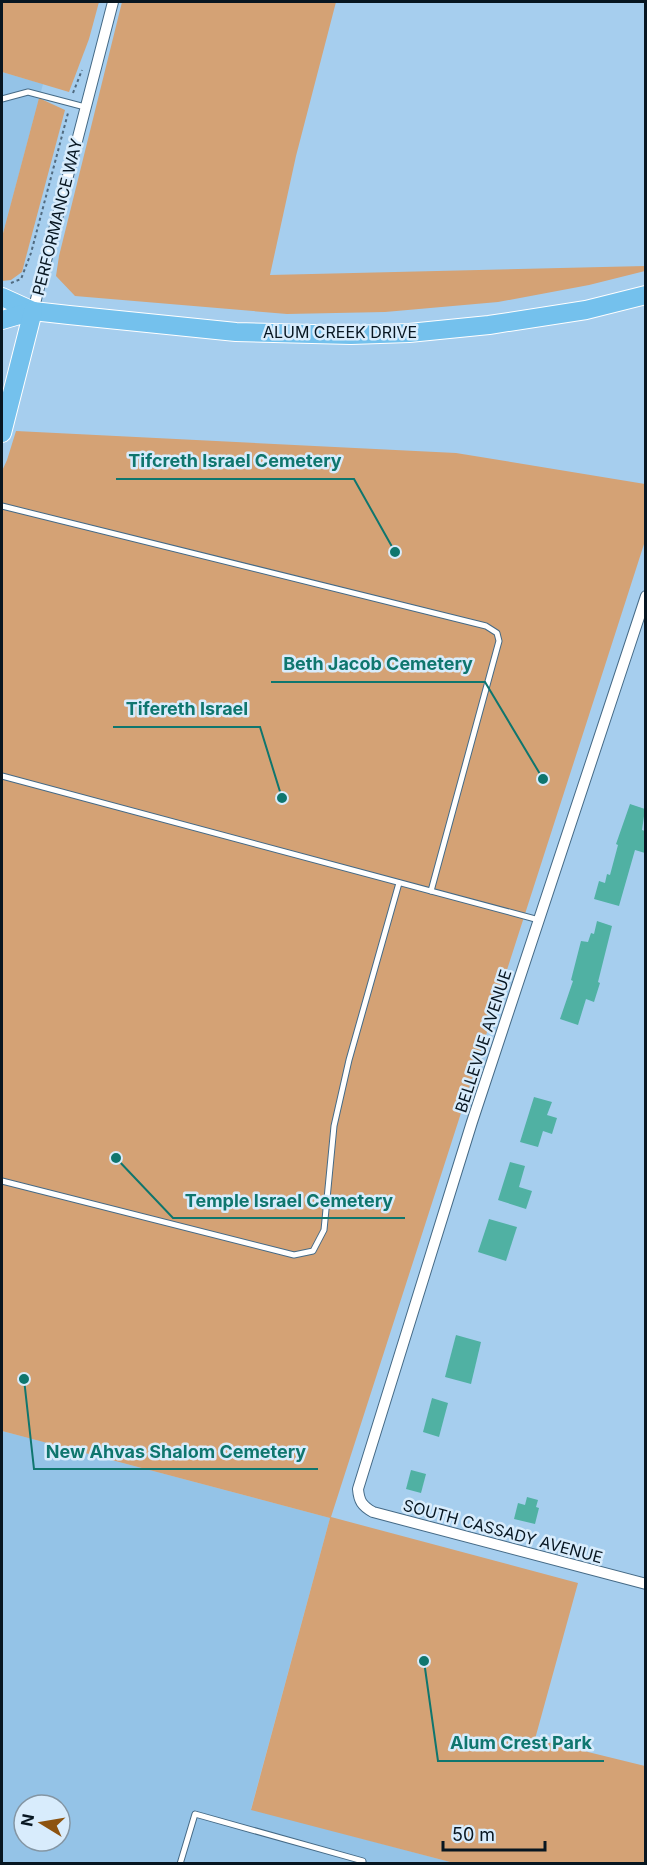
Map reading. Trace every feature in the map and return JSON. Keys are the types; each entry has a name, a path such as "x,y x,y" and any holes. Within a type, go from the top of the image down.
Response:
{"main road":[{"name":"ALUM CREEK DRIVE","path":"5,290 33,311"},
{"name":"ALUM CREEK DRIVE","path":"2,320 33,311 236,332 351,335 409,333 501,324 586,310 645,295"},
{"name":"PERFORMANCE WAY","path":"2,433 33,311"}],"street":[{"name":"PERFORMANCE WAY","path":"33,311 113,2"},
{"name":"BELLEVUE AVENUE","path":"359,1498 358,1489 454,1179 645,596"},
{"name":"SOUTH CASSADY AVENUE","path":"359,1498 364,1507 373,1512 645,1584"}],"lane":[{"path":"2,99 28,92 85,107"},
{"path":"2,506 486,626 497,633 499,641 431,891"},
{"path":"2,776 539,920"},
{"path":"2,1181 294,1255 313,1251 324,1230 336,1115 349,1060 399,882"},
{"path":"180,1863 195,1814 363,1861 363,1863"}],"path":[{"path":"5,290 21,279 32,253 70,103 84,65"}],"shaded area":[{"path":"2,2 99,2 89,39 69,92 2,72"},
{"path":"122,2 336,2 296,156 270,275 645,266 645,271 589,285 498,302 385,312 287,314 75,296 56,276 59,256"},
{"path":"2,72 43,84 2,237"},
{"path":"39,98 65,110 22,272 11,280 2,281 2,237"},
{"path":"16,431 456,453 645,484 645,541 331,1517 578,1583 535,1739 645,1766 645,1863 454,1863 251,1810 330,1518 2,1431 2,471"},
{"path":"2,1431 330,1518 251,1809 454,1863 2,1863"}],"building":[{"path":"630,804 645,809 642,830 645,831 645,853 635,850 619,906 594,899 599,881 605,883 607,874 610,875 618,845 616,844"},
{"path":"597,921 612,926 594,1002 586,999 578,1025 560,1019 573,981 571,980 581,941 588,942 591,933 594,934"},
{"path":"534,1097 552,1102 547,1115 557,1118 552,1134 543,1131 538,1147 520,1142"},
{"path":"510,1162 525,1166 519,1187 532,1191 526,1209 498,1200"},
{"path":"489,1219 517,1227 506,1261 478,1252"},
{"path":"456,1335 481,1342 471,1384 445,1377"},
{"path":"432,1398 448,1403 439,1437 423,1432"},
{"path":"411,1470 426,1474 421,1493 406,1489"},
{"path":"527,1497 538,1500 536,1507 539,1508 535,1524 514,1519 518,1503 525,1505"}],"place":[{"name":"Tifcreth Israel Cemetery","path":"395,552"},
{"name":"Beth Jacob Cemetery","path":"543,779"},
{"name":"Tifereth Israel","path":"282,798"},
{"name":"Temple Israel Cemetery","path":"116,1158"},
{"name":"New Ahvas Shalom Cemetery","path":"24,1379"},
{"name":"Alum Crest Park","path":"424,1661"}]}
